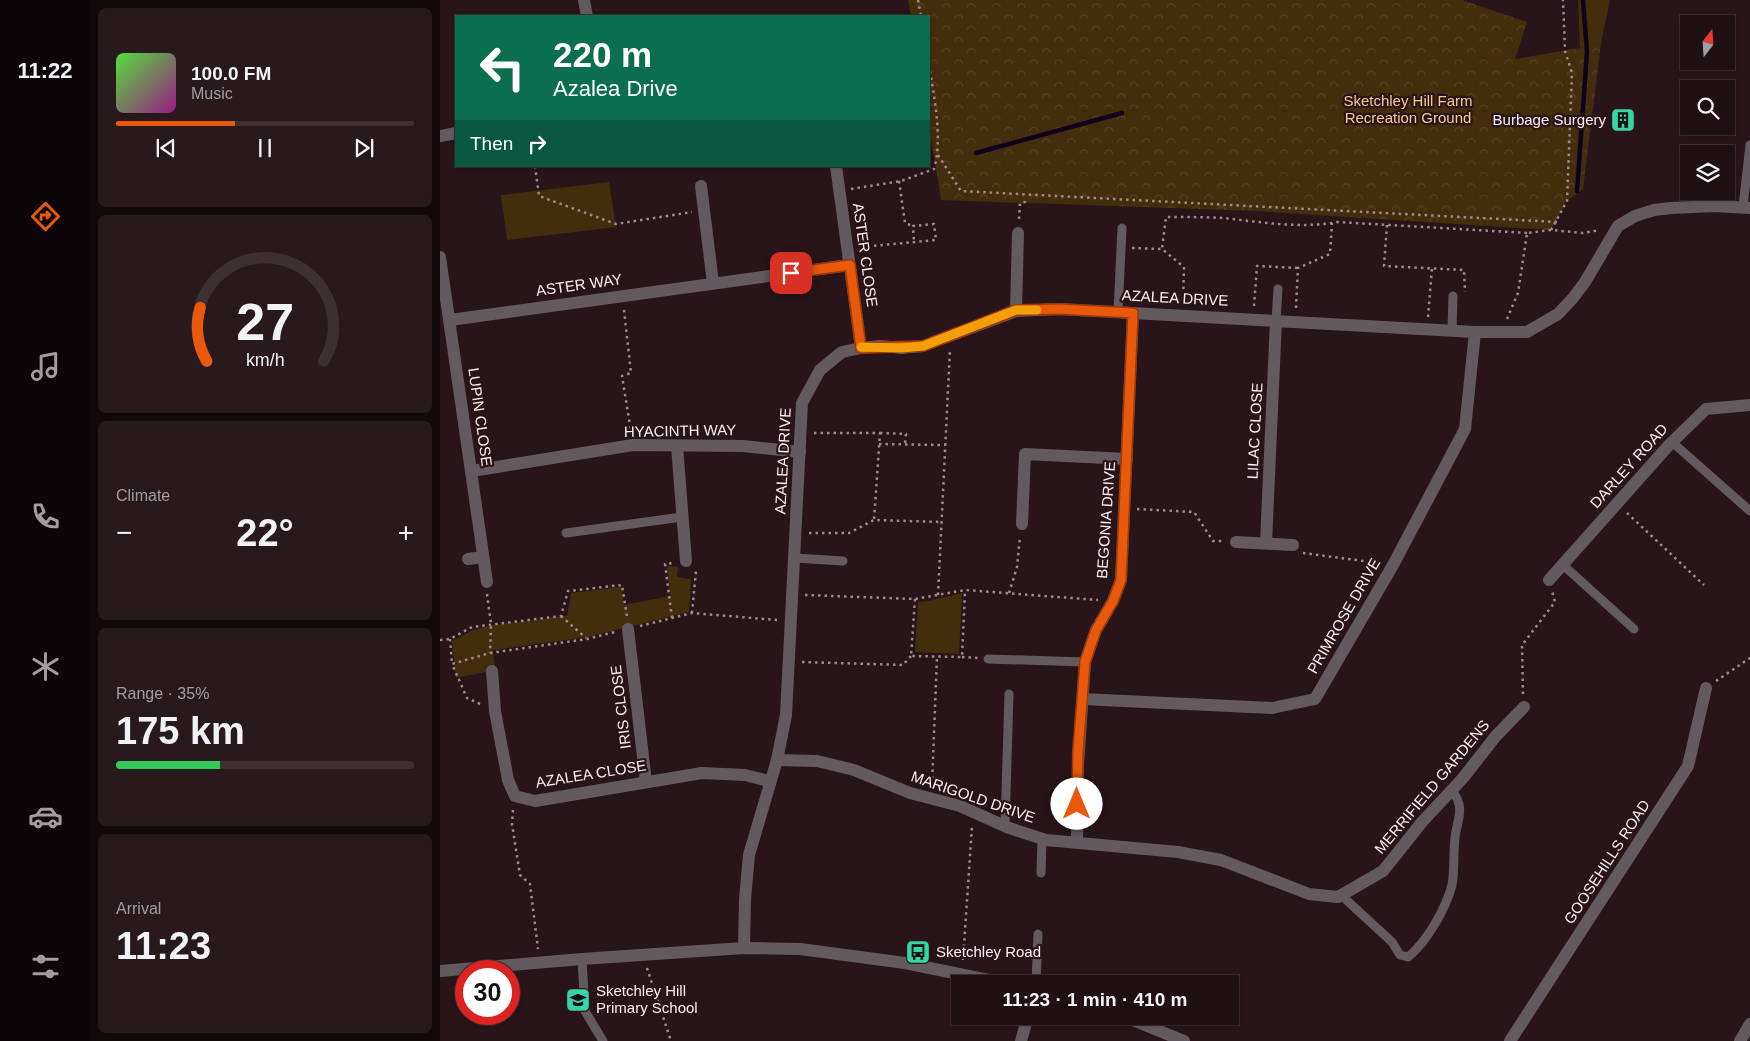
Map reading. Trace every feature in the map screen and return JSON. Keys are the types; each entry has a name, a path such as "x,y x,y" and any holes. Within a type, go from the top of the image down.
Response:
{"street":[{"path":"584,0 587,15"},
{"path":"440,136 455,133"},
{"name":"ASTER CLOSE","path":"836,167 861,348"},
{"path":"700,186 713,283"},
{"path":"1618,226 1635,216 1654,210 1714,206 1747,208"},
{"name":"AZALEA DRIVE","path":"744,948 745,899 749,855 777,760 786,715 802,403 820,370 842,352 861,348 923,346 1016,310 1060,309 1253,318 1475,332 1527,332 1558,314 1573,298 1618,226"},
{"path":"1016,310 1018,233"},
{"name":"LUPIN CLOSE","path":"440,257 487,582"},
{"name":"ASTER WAY","path":"450,320 850,265"},
{"name":"BEGONIA DRIVE","path":"1077,842 1078,765 1085,662 1096,630 1113,601 1121,580 1133,313"},
{"name":"LILAC CLOSE","path":"1266,543 1276,320"},
{"name":"PRIMROSE DRIVE","path":"1082,699 1272,708 1315,699 1393,565 1465,429 1475,332"},
{"name":"DARLEY ROAD","path":"1549,580 1672,442 1706,409 1750,405"},
{"name":"HYACINTH WAY","path":"472,471 633,445 743,446 800,452"},
{"path":"677,446 686,561"},
{"path":"1022,524 1025,454 1127,459"},
{"path":"1236,542 1293,544"},
{"path":"468,559 484,557"},
{"name":"IRIS CLOSE","path":"628,629 646,782"},
{"name":"AZALEA CLOSE","path":"492,671 495,711 508,780 515,796 535,801 702,773 745,775 770,781"},
{"name":"GOOSEHILLS ROAD","path":"1510,1041 1688,766 1706,688"},
{"name":"MERRIFIELD GARDENS","path":"1341,895 1382,871 1422,822 1464,778 1495,737 1524,707"},
{"name":"MARIGOLD DRIVE","path":"777,760 817,762 854,770 910,793 960,806 1005,826 1042,838 1178,852 1221,860 1309,894 1338,897 1341,895"},
{"path":"440,971 642,954 744,948 800,950 850,955 970,975"},
{"path":"1740,1041 1750,1024"},
{"path":"1020,1041 1025,1025"},
{"path":"1145,1025 1184,1041"}],"lane":[{"path":"1747,208 1750,145"},
{"path":"1118,312 1122,228"},
{"path":"1276,320 1278,289"},
{"path":"1452,330 1453,296"},
{"path":"1672,442 1750,511"},
{"path":"566,533 682,517"},
{"path":"794,558 843,561"},
{"path":"1563,565 1634,629"},
{"path":"988,659 1085,662"},
{"path":"1005,826 1009,694"},
{"path":"1341,895 1392,942 1400,955 1408,957 1417,950 1446,902 1452,885 1455,838 1460,810 1458,800 1452,791"},
{"path":"1041,873 1042,838"},
{"path":"1036,975 1038,934"},
{"path":"582,959 585,1011 603,1041"}],"path":[{"path":"918,0 920,15"},
{"path":"1552,230 1568,202 1572,73 1565,51 1563,0"},
{"path":"840,191 899,181 934,169 938,155 930,71"},
{"path":"938,155 961,191 1557,222"},
{"path":"535,167 540,196 616,224 704,210"},
{"path":"847,248 936,240 934,224 913,226 905,223 899,181"},
{"path":"1020,203 1025,202 1025,199"},
{"path":"1162,249 1166,216 1224,218 1247,222 1320,226 1332,223 1527,233 1552,230 1582,234 1618,226"},
{"path":"1253,318 1257,266 1298,268 1330,254 1332,223"},
{"path":"1387,225 1384,266 1464,270 1465,298"},
{"path":"913,226 914,242"},
{"path":"1501,332 1518,293 1527,233"},
{"path":"1122,247 1164,249 1184,267 1182,315"},
{"path":"1295,321 1298,268"},
{"path":"1428,329 1432,268"},
{"path":"622,296 631,373 622,376 633,445"},
{"path":"938,595 950,335"},
{"path":"801,433 906,434 906,444"},
{"path":"874,520 880,433"},
{"path":"879,444 945,445"},
{"path":"1617,504 1704,585"},
{"path":"1125,509 1194,512 1213,541 1236,542"},
{"path":"795,533 849,533 874,520 942,522"},
{"path":"1009,593 1017,567 1022,524"},
{"path":"1293,544 1303,554 1393,565"},
{"path":"672,618 665,564 697,559 692,613"},
{"path":"1524,707 1522,645 1555,602 1549,580"},
{"path":"487,582 491,624 490,653 492,671"},
{"path":"561,616 568,591 622,584 628,629"},
{"path":"791,594 915,599 964,590 1113,601"},
{"path":"911,656 962,657 964,590"},
{"path":"788,661 903,665 911,656 915,599"},
{"path":"452,664 490,653 587,639 692,613 790,621"},
{"path":"440,640 450,639 472,628 491,624 561,616 587,639"},
{"path":"450,639 452,664 467,698 495,711"},
{"path":"931,798 937,656"},
{"path":"1706,688 1750,658"},
{"path":"515,796 512,824 520,875 530,884 539,963"},
{"path":"962,973 973,812"},
{"path":"642,954 671,1041"}],"green space":[{"name":"Sketchley Hill Farm Recreation Ground","path":"908,0 1462,0 1527,22 1515,59 1601,43 1583,189 1567,201 1551,230 1256,211 941,200 930,132 930,15 911,15"},
{"path":"1578,0 1610,0 1601,43 1580,48"},
{"path":"609,182 616,227 507,240 501,195"},
{"path":"667,566 678,567 677,577 691,579 689,612 588,637 493,650 495,670 456,678 452,641 473,630 494,625 567,616 571,593 621,587 624,605 670,596"},
{"path":"962,593 959,654 915,652 918,602"}],"waterway":[{"path":"1577,191 1587,52 1583,0"},
{"path":"976,153 1122,113"}],"slow traffic":[{"path":"861,347 902,348 923,346 1016,310 1037,310"}],"place":[{"name":"Burbage Surgery","path":"1623,120"},
{"name":"Sketchley Road","path":"918,952"},
{"name":"Sketchley Hill Primary School","path":"578,1000"}],"route":[{"path":"791,273 850,265 861,348 923,346 1016,310 1060,309 1133,313 1121,580 1113,601 1096,630 1085,662 1078,751 1077,804"}]}
